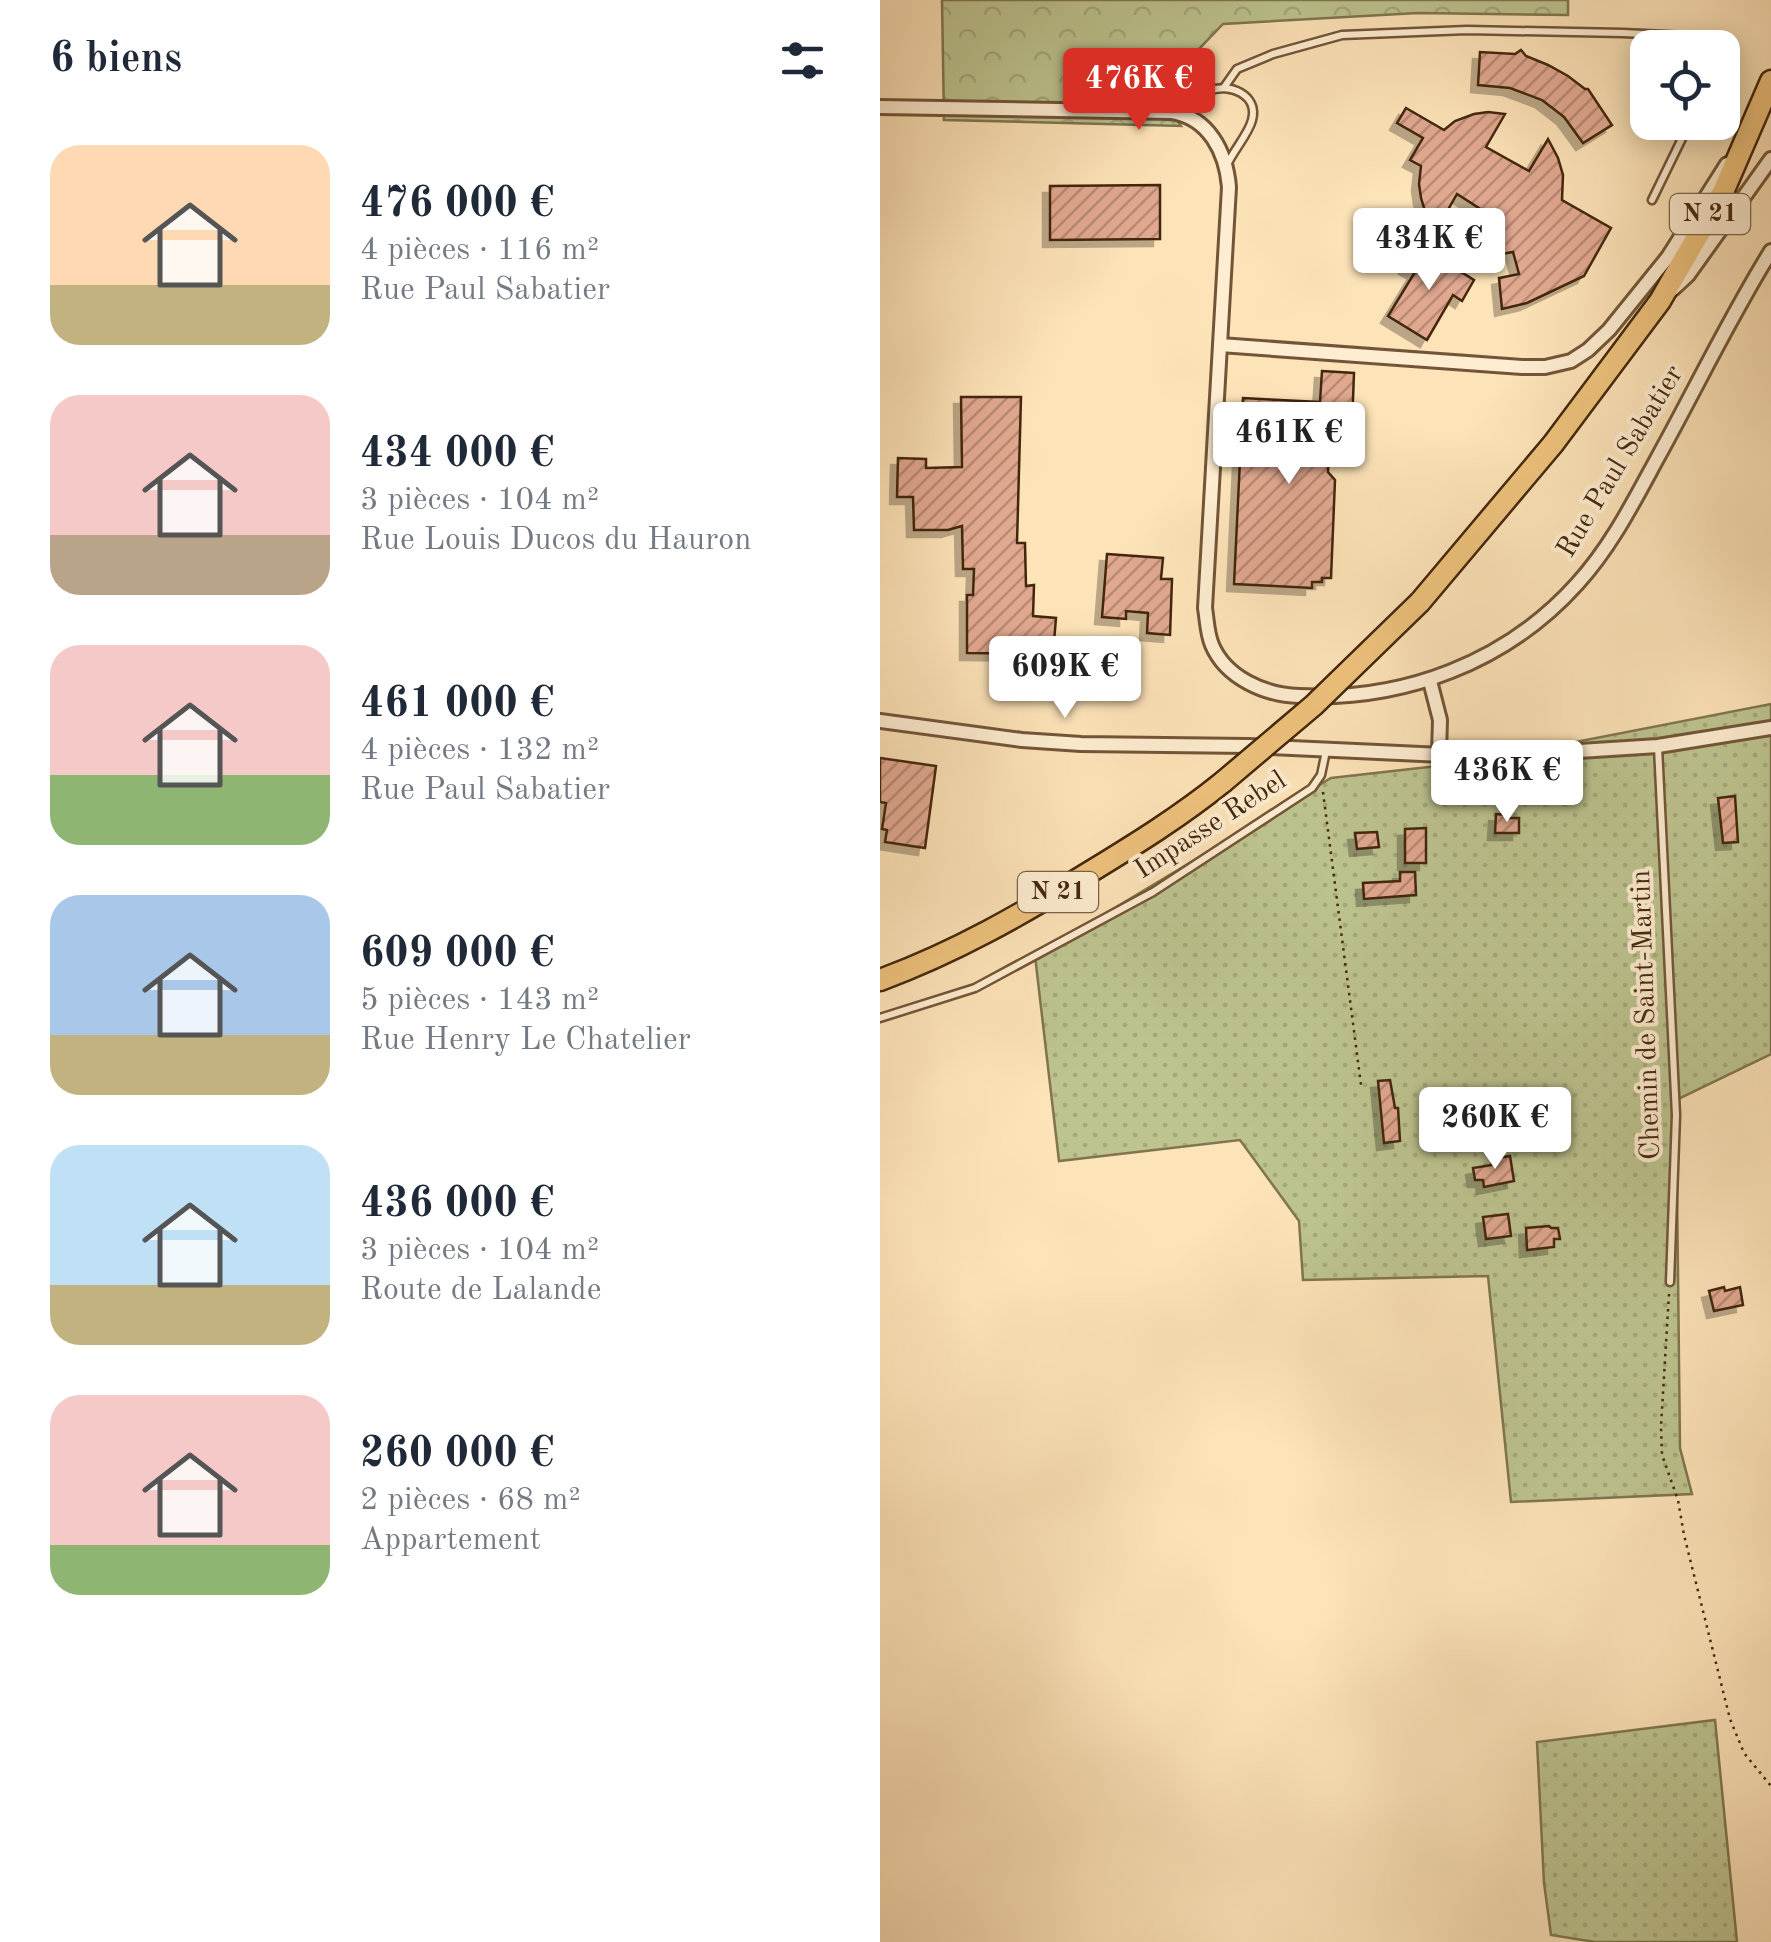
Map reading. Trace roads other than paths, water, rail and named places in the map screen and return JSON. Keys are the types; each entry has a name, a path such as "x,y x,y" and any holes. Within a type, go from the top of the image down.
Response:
{"main road":[{"name":"N 21","path":"880,980 925,964 1010,922 1196,803 1314,706 1420,602 1552,444 1660,300 1723,192 1771,81"}],"street":[{"path":"880,107 1186,114 1216,141 1227,164"},
{"path":"1220,345 1522,367 1571,361 1609,330 1668,257 1754,124"},
{"path":"1660,300 1688,275 1771,159"},
{"name":"Rue Paul Sabatier","path":"1227,164 1230,186 1205,608 1208,632 1220,660 1255,686 1277,694 1352,695 1430,681 1475,662 1529,629 1576,586 1605,550 1771,251"},
{"path":"1430,681 1440,720 1439,754"},
{"path":"880,722 1022,740 1532,755 1658,746 1771,728"}],"lane":[{"path":"1225,86 1236,70 1273,54 1342,35 1467,30 1630,33"},
{"path":"1186,114 1210,90 1225,86 1243,94 1253,109 1253,120 1227,164"},
{"path":"1652,200 1681,140"},
{"name":"Chemin de Saint-Martin","path":"1658,746 1676,1115 1670,1282"},
{"name":"Impasse Rebel","path":"880,1018 975,988 1152,892 1312,788 1321,775 1326,750"}]}
